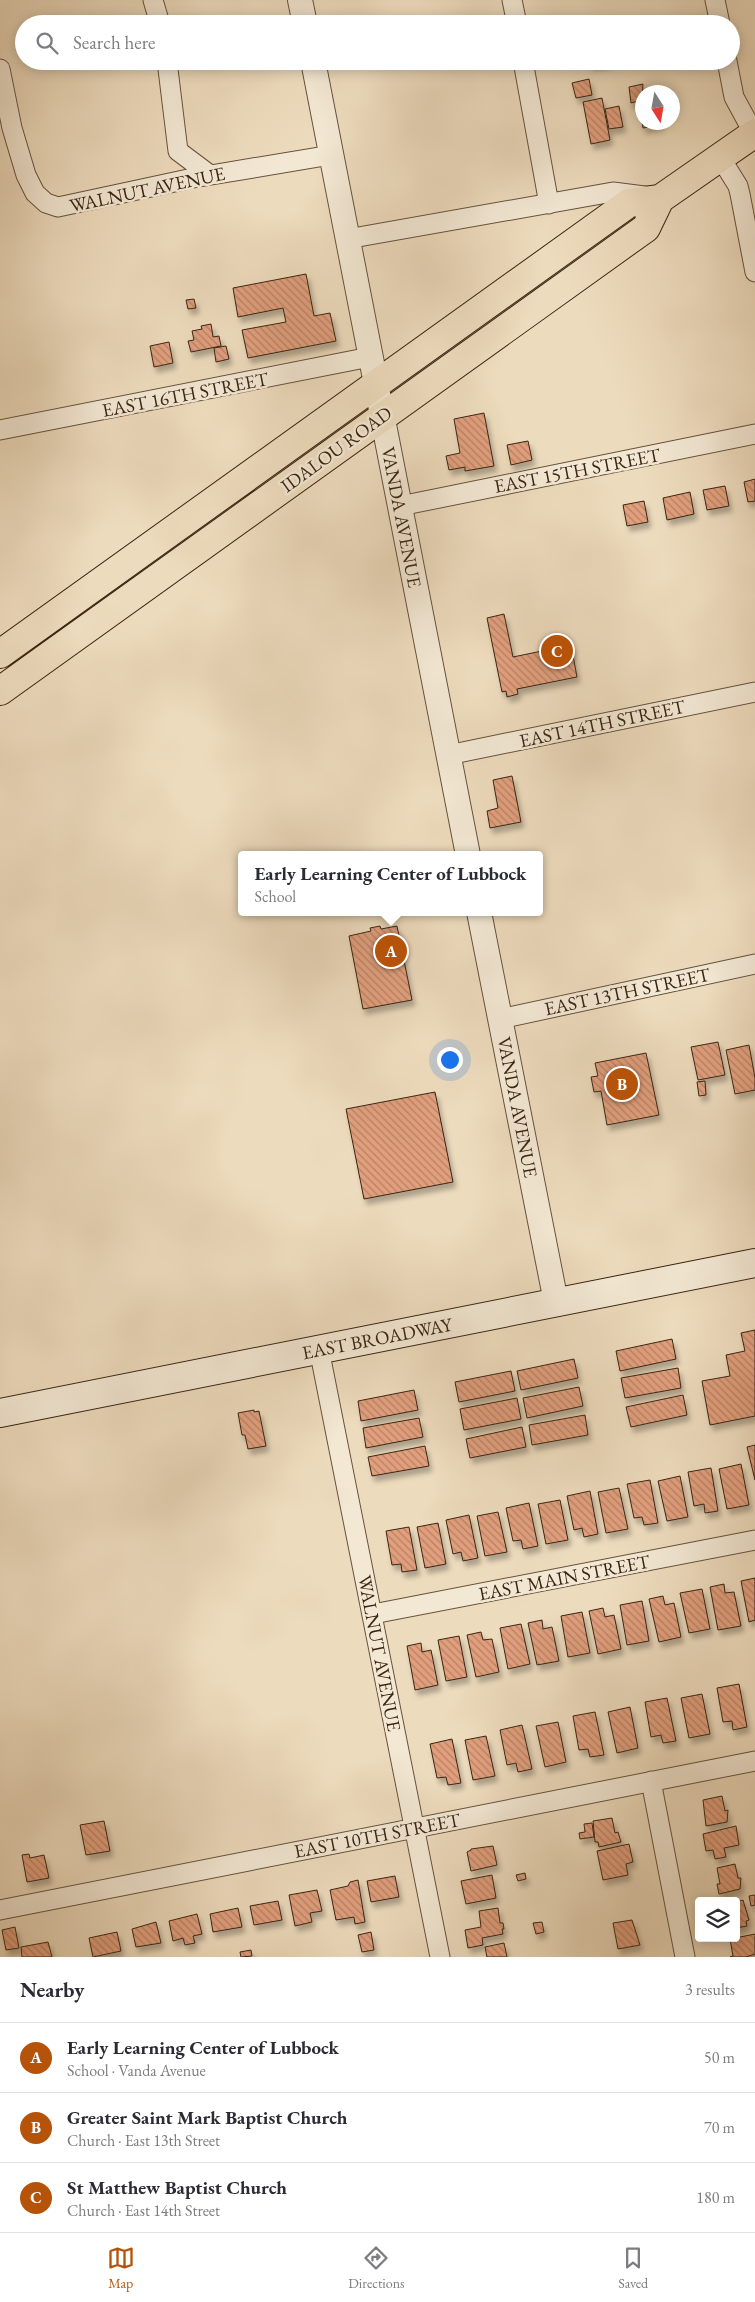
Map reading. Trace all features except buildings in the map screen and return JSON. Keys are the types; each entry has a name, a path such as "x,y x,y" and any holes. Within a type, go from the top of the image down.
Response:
{"main road":[{"name":"IDALOU ROAD","path":"0,654 629,204 660,199 755,133"},
{"name":"IDALOU ROAD","path":"0,691 646,228 660,199"},
{"name":"EAST BROADWAY","path":"0,1413 755,1263"}],"street":[{"path":"153,0 157,15"},
{"path":"300,0 303,15"},
{"path":"512,0 514,15"},
{"path":"715,0 718,15"},
{"name":"WALNUT AVENUE","path":"0,70 6,128 22,156 26,175 35,194 46,203 58,207 210,175 331,155"},
{"path":"168,70 178,151 210,175"},
{"name":"VANDA AVENUE","path":"314,70 467,851"},
{"path":"525,70 549,204"},
{"path":"729,70 734,97 755,133"},
{"path":"720,157 740,194 755,272"},
{"path":"347,239 613,192 660,199"},
{"name":"EAST 16TH STREET","path":"0,430 370,357"},
{"name":"EAST 15TH STREET","path":"400,506 755,434"},
{"name":"EAST 14TH STREET","path":"448,755 755,692"},
{"name":"VANDA AVENUE","path":"480,916 556,1302"},
{"name":"EAST 13TH STREET","path":"500,1019 755,964"},
{"name":"WALNUT AVENUE","path":"319,1349 440,1957"},
{"name":"EAST MAIN STREET","path":"373,1614 755,1540"},
{"name":"EAST 10TH STREET","path":"0,1910 755,1761"},
{"path":"650,1781 685,1957"}],"place":[{"name":"St Matthew Baptist Church","path":"557,651"},
{"name":"Early Learning Center of Lubbock","path":"391,951"},
{"name":"Greater Saint Mark Baptist Church","path":"622,1084"}]}
